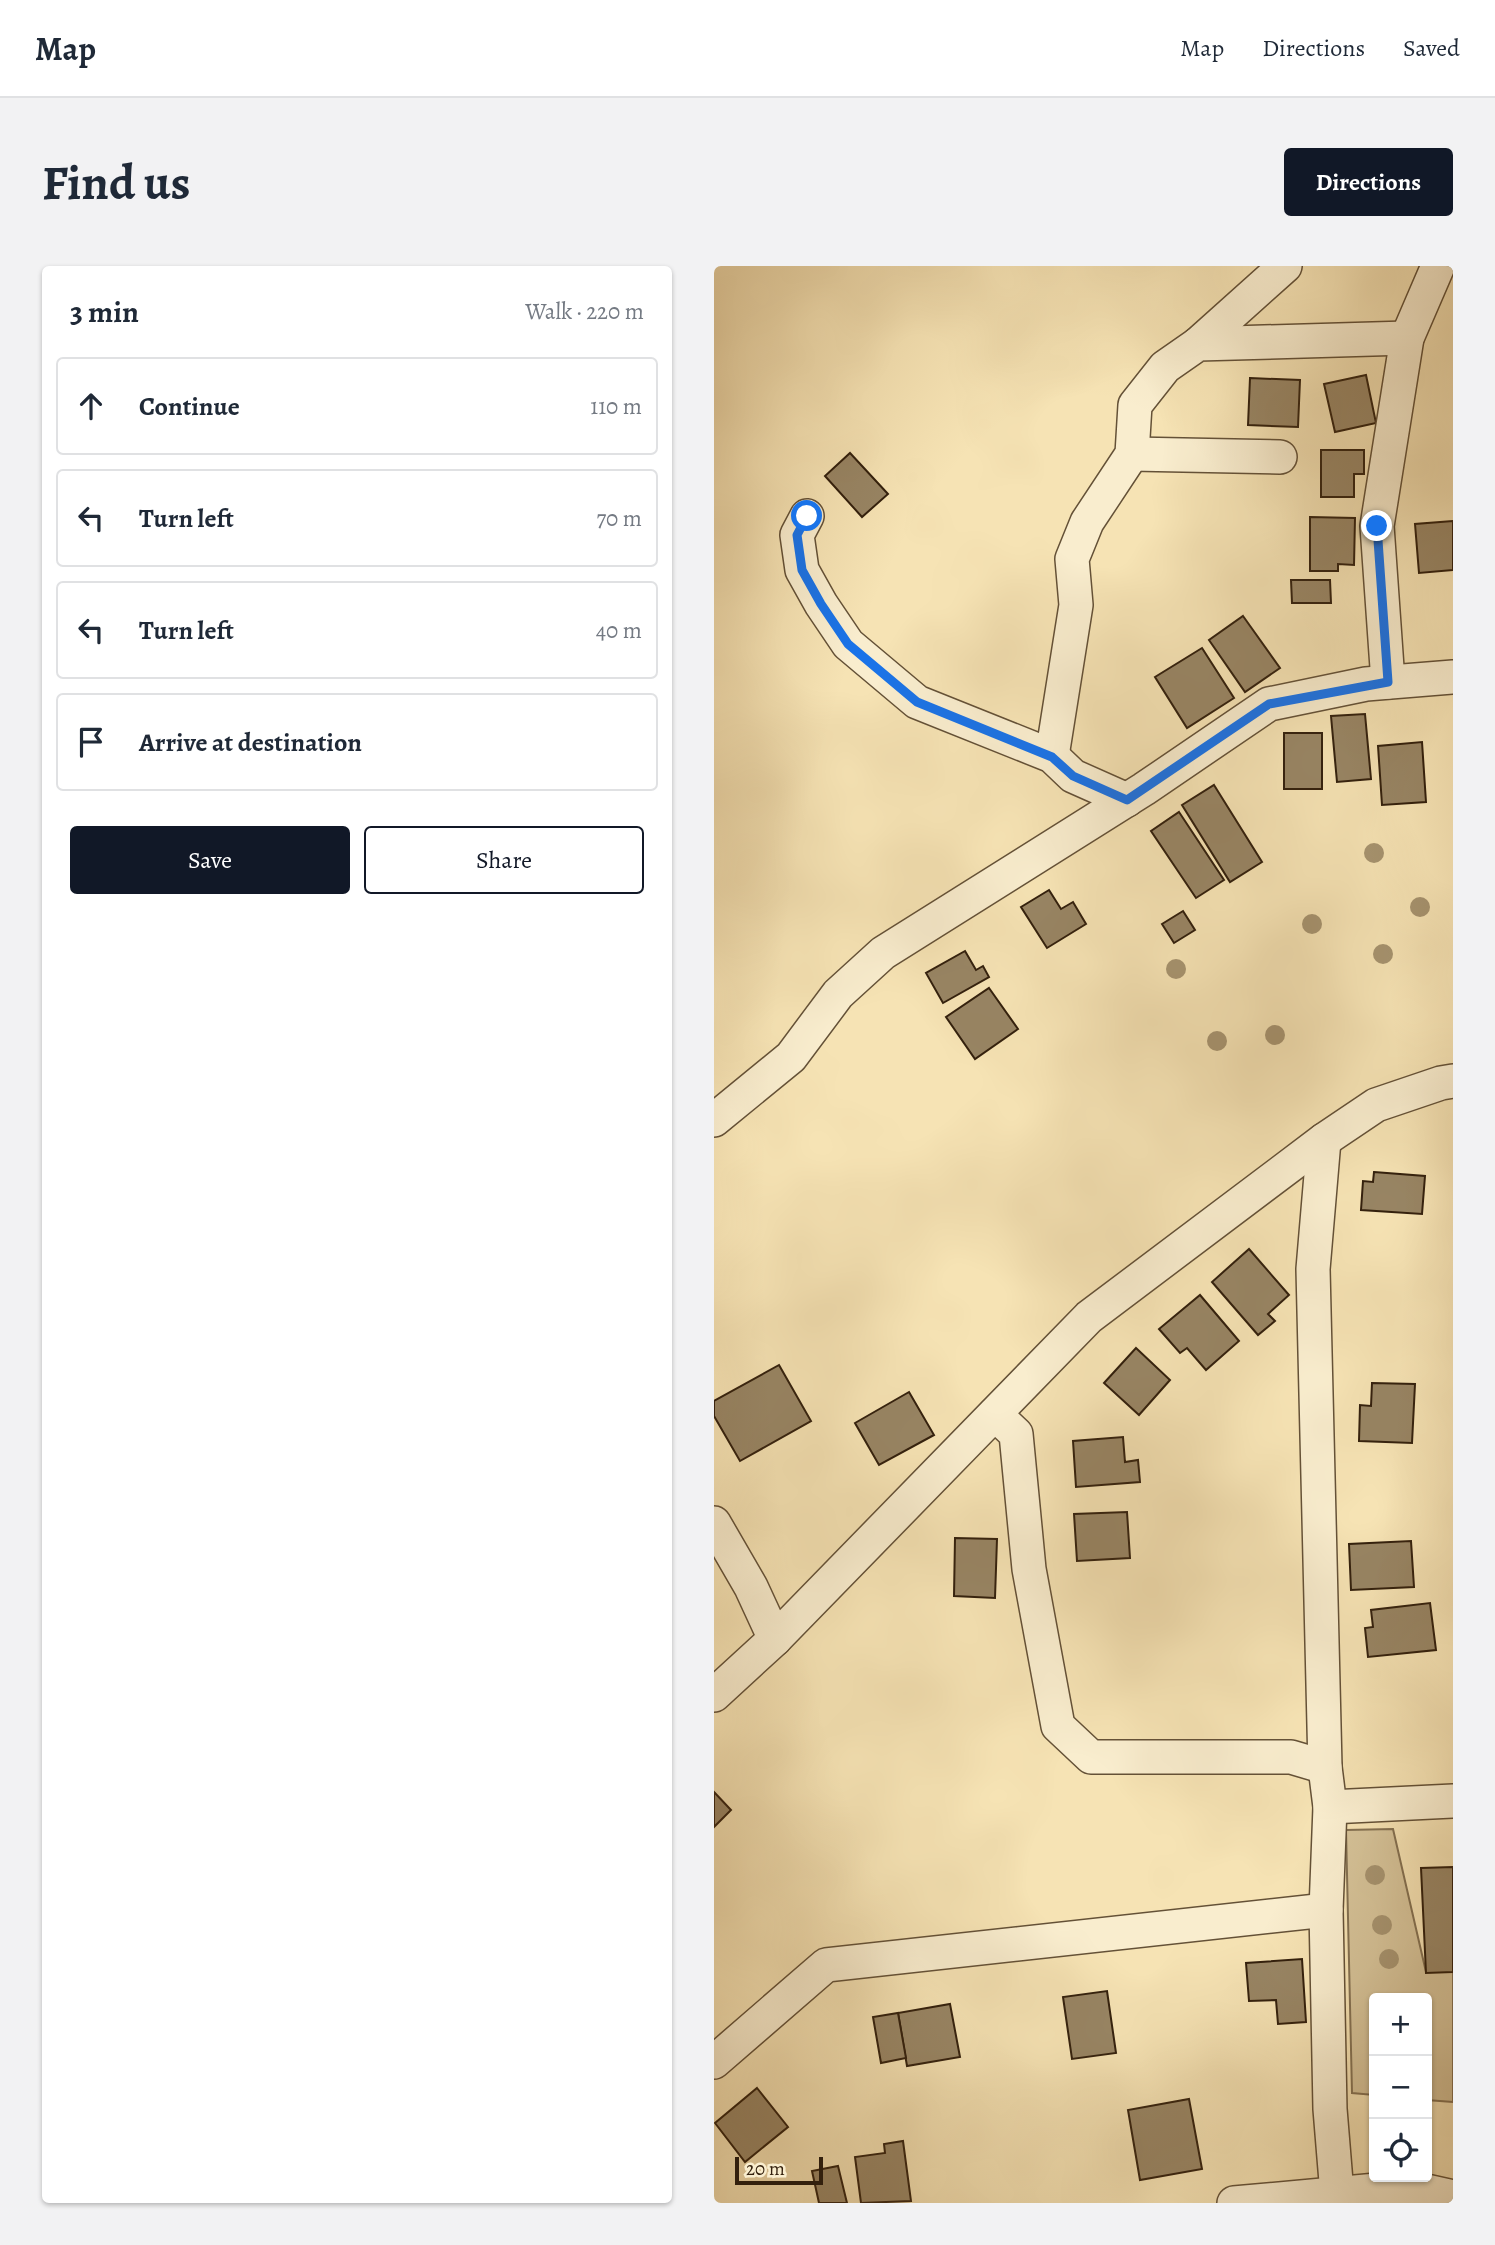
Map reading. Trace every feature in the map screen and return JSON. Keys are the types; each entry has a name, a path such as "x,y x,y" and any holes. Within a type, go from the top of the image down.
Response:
{"street":[{"path":"1052,757 1076,605 1072,559 1087,522 1132,454 1135,405 1165,367 1198,344 1285,266"},
{"path":"1388,682 1377,526 1407,338 1438,266"},
{"path":"1198,344 1407,338"},
{"path":"1132,454 1280,457"},
{"path":"807,516 797,535 802,570 848,644 917,702 1052,757 1073,776 1127,800"},
{"path":"714,1120 791,1058 838,994 883,953 1127,800 1269,704 1388,682 1453,677"},
{"path":"714,1695 775,1639 1089,1317 1324,1140 1376,1105 1441,1083 1453,1082"},
{"path":"1324,1140 1312,1269 1325,1767 1330,1807 1326,1910 1330,2109 1337,2194"},
{"path":"995,1414 1016,1434 1029,1569 1058,1726 1091,1756 1291,1757 1325,1767"},
{"path":"714,1523 751,1587 775,1639"},
{"path":"1330,1807 1453,1801"},
{"path":"714,2063 826,1965 1326,1910"},
{"path":"1234,2203 1409,2187 1453,2197"}],"shaded area":[{"path":"1393,1829 1426,1972 1453,1972 1453,2102 1432,2100 1432,1993 1369,1993 1369,2095 1352,2093 1346,1830"}],"building":[{"path":"1366,375 1376,423 1335,432 1324,384"},
{"path":"1250,378 1300,380 1298,427 1248,425"},
{"path":"1321,450 1364,450 1364,474 1354,474 1354,497 1321,497"},
{"path":"850,453 888,494 862,517 825,476"},
{"path":"1310,517 1355,518 1354,565 1338,564 1338,571 1310,571"},
{"path":"1453,521 1453,570 1419,573 1415,524"},
{"path":"1291,580 1330,580 1331,603 1292,603"},
{"path":"1243,616 1280,668 1245,692 1209,640"},
{"path":"1202,648 1234,698 1187,728 1155,677"},
{"path":"1365,714 1371,779 1337,782 1331,716"},
{"path":"1284,733 1322,733 1322,789 1284,789"},
{"path":"1422,742 1426,802 1382,805 1378,746"},
{"path":"1214,785 1262,862 1230,882 1182,805"},
{"path":"1179,812 1224,880 1196,898 1151,831"},
{"path":"1049,890 1061,909 1073,902 1086,924 1047,948 1021,907"},
{"path":"1183,911 1195,930 1174,943 1162,924"},
{"path":"965,951 976,970 983,966 989,977 943,1003 926,973"},
{"path":"989,988 1018,1029 975,1059 946,1017"},
{"path":"1374,1172 1425,1176 1422,1214 1361,1210 1363,1181 1373,1182"},
{"path":"1249,1249 1289,1295 1268,1314 1275,1321 1258,1335 1212,1282"},
{"path":"1200,1295 1239,1341 1206,1370 1187,1348 1180,1353 1159,1329"},
{"path":"1136,1348 1170,1380 1139,1415 1104,1383"},
{"path":"779,1365 811,1421 740,1461 714,1416 714,1401"},
{"path":"1372,1383 1415,1384 1412,1443 1359,1441 1360,1405 1371,1406"},
{"path":"909,1392 934,1435 879,1465 855,1423"},
{"path":"1123,1437 1125,1462 1138,1460 1140,1482 1076,1487 1073,1441"},
{"path":"1127,1512 1130,1558 1077,1561 1074,1514"},
{"path":"955,1538 997,1539 995,1598 954,1596"},
{"path":"1411,1541 1414,1587 1351,1590 1349,1544"},
{"path":"1430,1603 1436,1650 1368,1657 1365,1628 1373,1627 1371,1610"},
{"path":"714,1792 731,1810 714,1827"},
{"path":"1453,1867 1453,1972 1426,1973 1421,1868"},
{"path":"1302,1959 1306,2022 1278,2024 1276,2000 1249,2001 1246,1963"},
{"path":"1107,1991 1116,2053 1072,2059 1063,1997"},
{"path":"950,2004 960,2057 907,2066 898,2013"},
{"path":"898,2013 906,2058 881,2063 873,2017"},
{"path":"757,2088 788,2127 745,2162 715,2123"},
{"path":"1189,2099 1202,2169 1140,2180 1128,2110"},
{"path":"903,2141 911,2201 861,2203 855,2157 885,2153 884,2144"},
{"path":"838,2166 847,2203 819,2203 812,2171"}],"route":[{"path":"807,516 797,535 802,570 848,644 917,702 1052,757 1073,776 1127,800 1269,704 1388,682 1377,526"}]}
